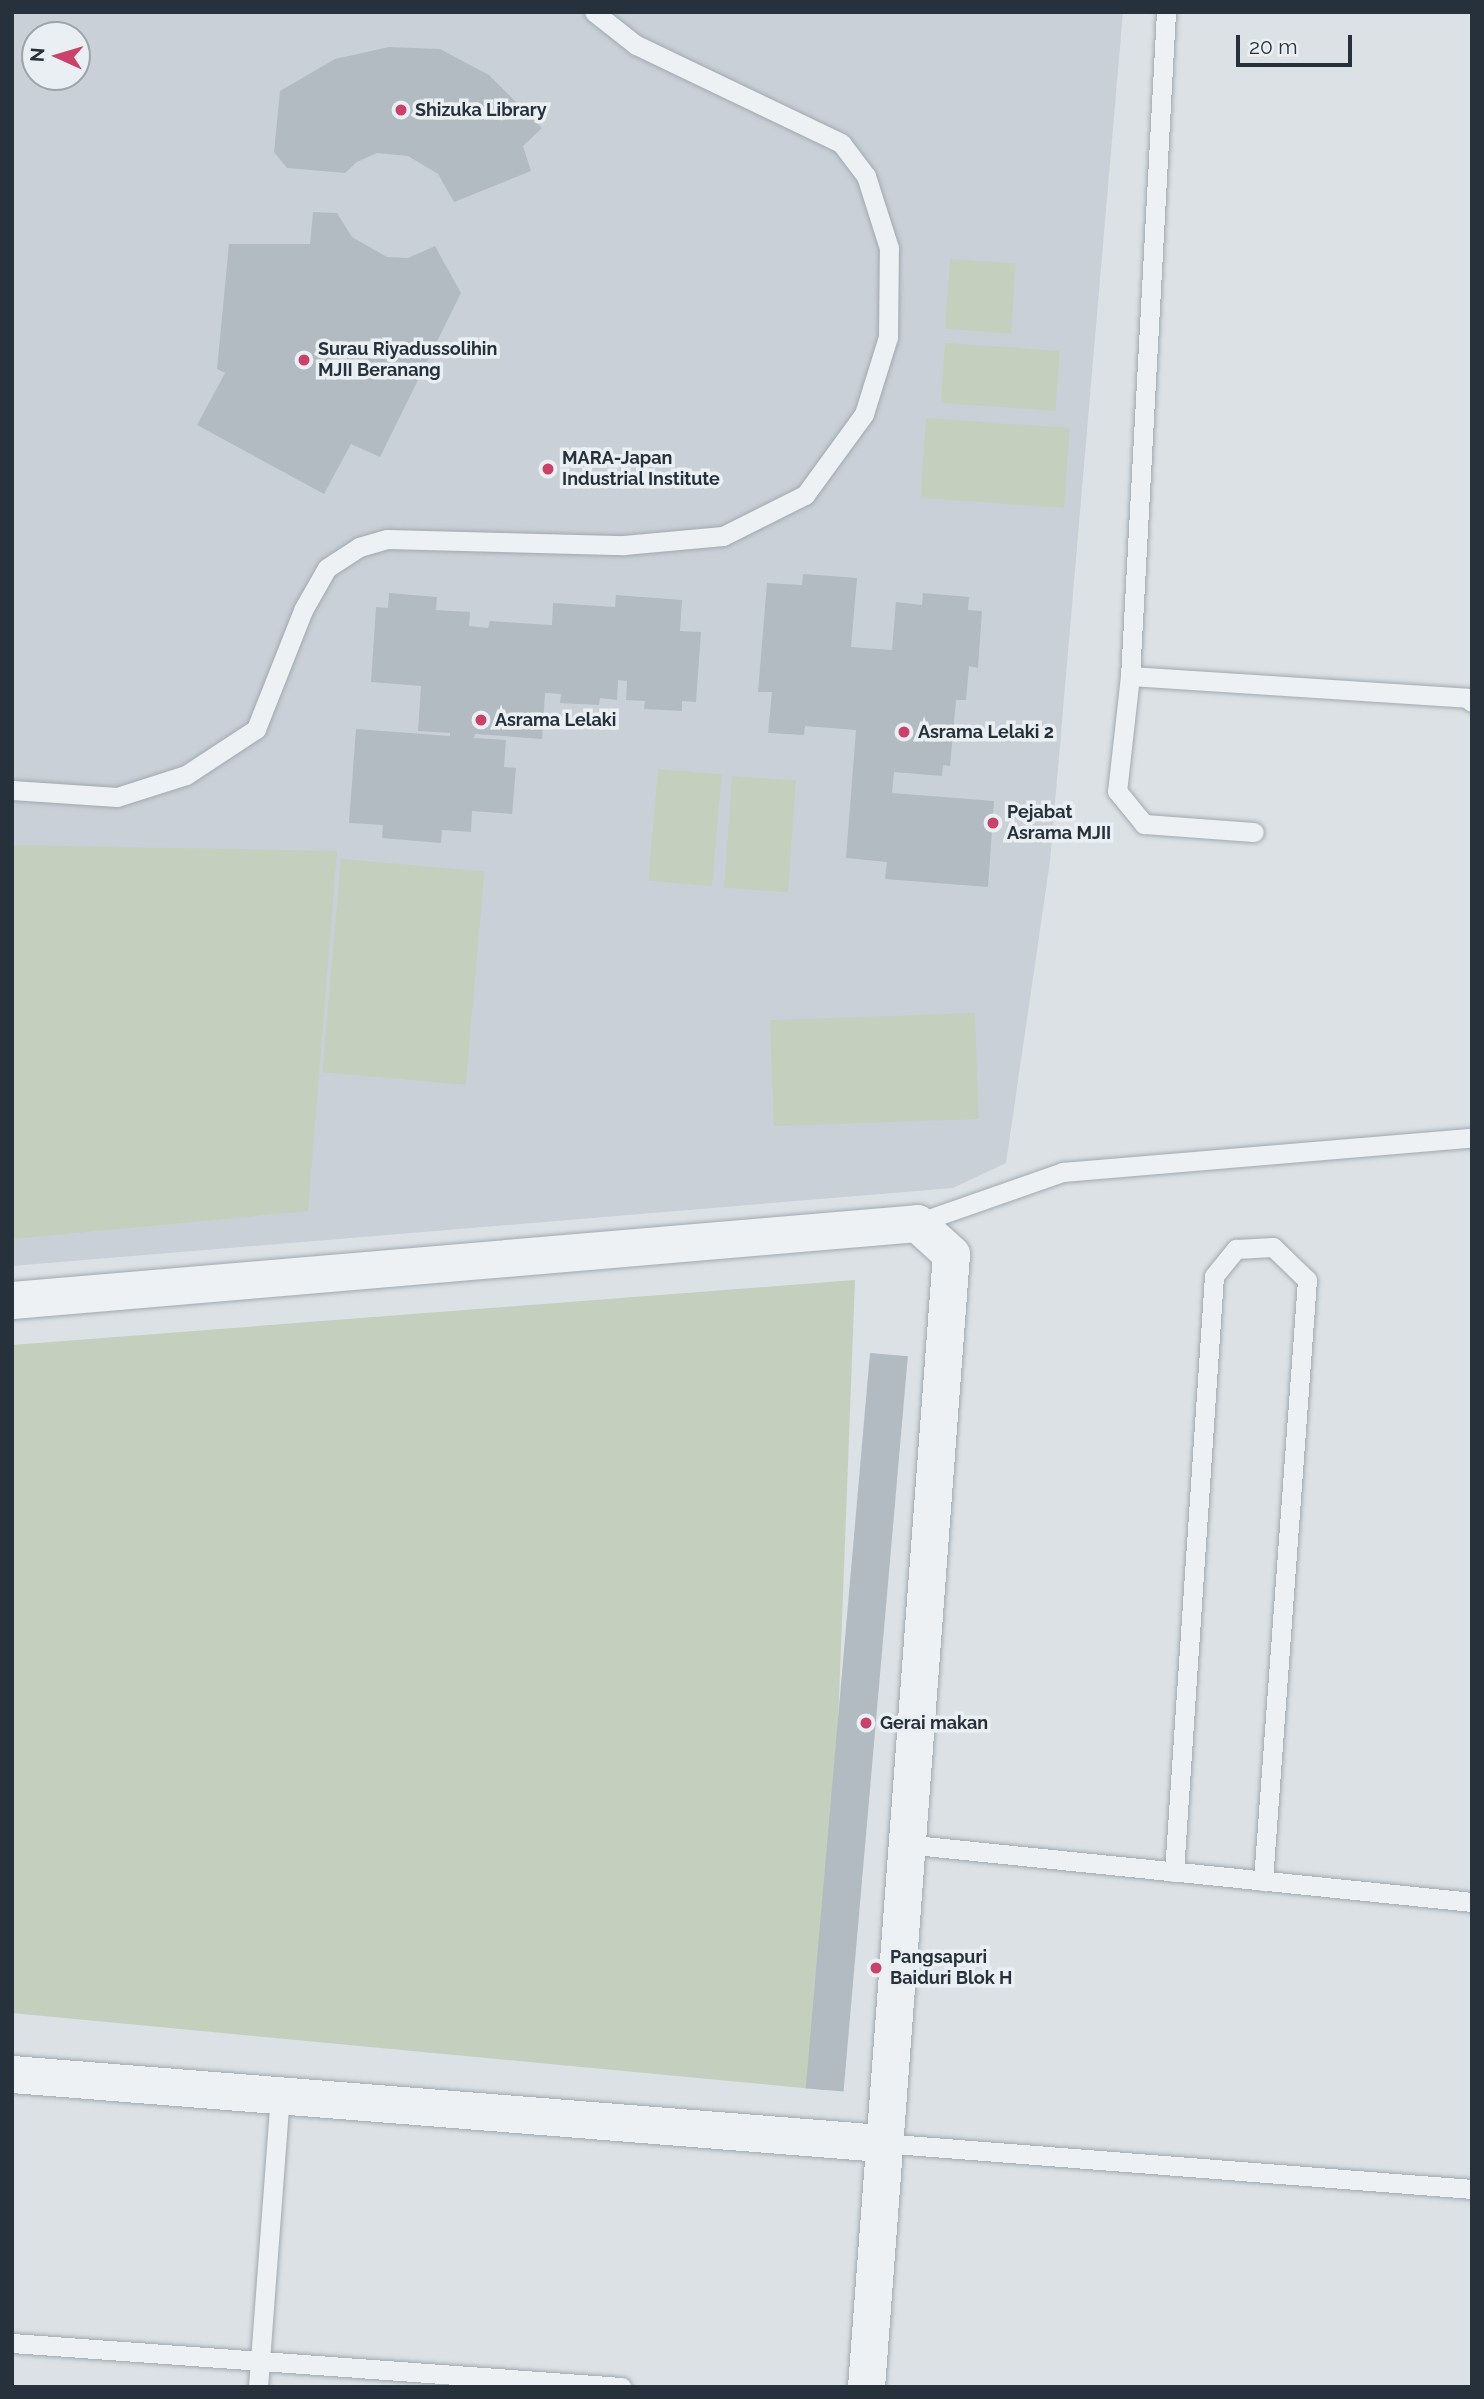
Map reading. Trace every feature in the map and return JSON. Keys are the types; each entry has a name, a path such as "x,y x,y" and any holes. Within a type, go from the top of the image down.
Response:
{"street":[{"path":"12,1300 917,1223 951,1254 881,2143 866,2387"},
{"path":"12,2074 881,2143"}],"lane":[{"path":"12,790 117,797 186,775 256,729 303,610 327,568 359,547 387,539 624,545 723,536 805,495 864,414 888,337 890,248 866,176 841,143 636,44 594,12"},
{"path":"1166,12 1129,676 1117,791 1144,824 1254,832"},
{"path":"1129,676 1467,698 1472,702"},
{"path":"917,1223 1063,1172 1472,1138"},
{"path":"1174,1872 1214,1276 1236,1249 1273,1247 1307,1280 1263,1881"},
{"path":"905,1844 1472,1902"},
{"path":"258,2387 280,2095"},
{"path":"881,2143 1472,2189"},
{"path":"12,2343 260,2361 500,2383 621,2387"}],"shaded area":[{"name":"MARA-Japan Industrial Institute","path":"12,12 1123,12 1050,861 1006,1163 953,1188 12,1266"}],"green space":[{"path":"950,259 1016,264 1011,333 945,329"},
{"path":"945,343 1060,351 1056,411 941,403"},
{"path":"926,418 1070,428 1064,508 920,498"},
{"path":"658,769 722,775 712,886 648,881"},
{"path":"732,776 796,780 788,892 724,888"},
{"path":"12,845 337,851 308,1211 12,1239"},
{"path":"341,859 484,872 466,1085 322,1072"},
{"path":"975,1013 979,1119 774,1126 770,1020"},
{"path":"855,1280 824,2090 12,2013 12,1345"}],"building":[{"name":"Shizuka Library","path":"389,47 440,49 489,75 542,128 523,146 531,171 454,202 438,174 408,156 377,153 357,162 345,173 287,168 274,152 280,91 335,59"},
{"path":"313,212 337,213 352,237 387,257 408,258 435,246 461,293 380,457 351,444 324,494 197,425 225,373 217,369 229,244 310,244"},
{"name":"Asrama Lelaki 2","path":"803,574 857,578 851,647 892,650 896,602 922,605 923,593 969,597 968,610 982,611 978,668 969,666 966,700 956,700 950,766 943,765 942,776 894,772 892,793 994,801 988,887 885,879 887,862 846,858 856,730 805,726 804,735 768,733 772,692 758,692 767,583 802,585"},
{"name":"Asrama Lelaki","path":"389,593 437,597 436,610 470,612 469,626 488,628 490,621 552,625 553,603 615,607 616,595 682,600 680,631 701,632 696,702 682,701 682,711 644,709 645,701 626,700 627,681 618,680 617,700 600,698 599,705 560,703 561,694 545,693 542,739 475,734 474,738 506,740 504,767 516,768 512,814 472,811 471,832 442,830 441,843 382,838 383,825 349,823 356,729 450,736 450,733 418,731 421,686 371,682 376,607 388,608"},
{"name":"Gerai makan","path":"870,1353 908,1356 844,2092 806,2088"}],"place":[{"name":"Shizuka Library","path":"401,110"},
{"name":"Surau Riyadussolihin MJII Beranang","path":"304,360"},
{"name":"MARA-Japan Industrial Institute","path":"548,469"},
{"name":"Asrama Lelaki","path":"481,720"},
{"name":"Asrama Lelaki 2","path":"904,732"},
{"name":"Pejabat Asrama MJII","path":"993,823"},
{"name":"Gerai makan","path":"866,1723"},
{"name":"Pangsapuri Baiduri Blok H","path":"876,1968"}]}
